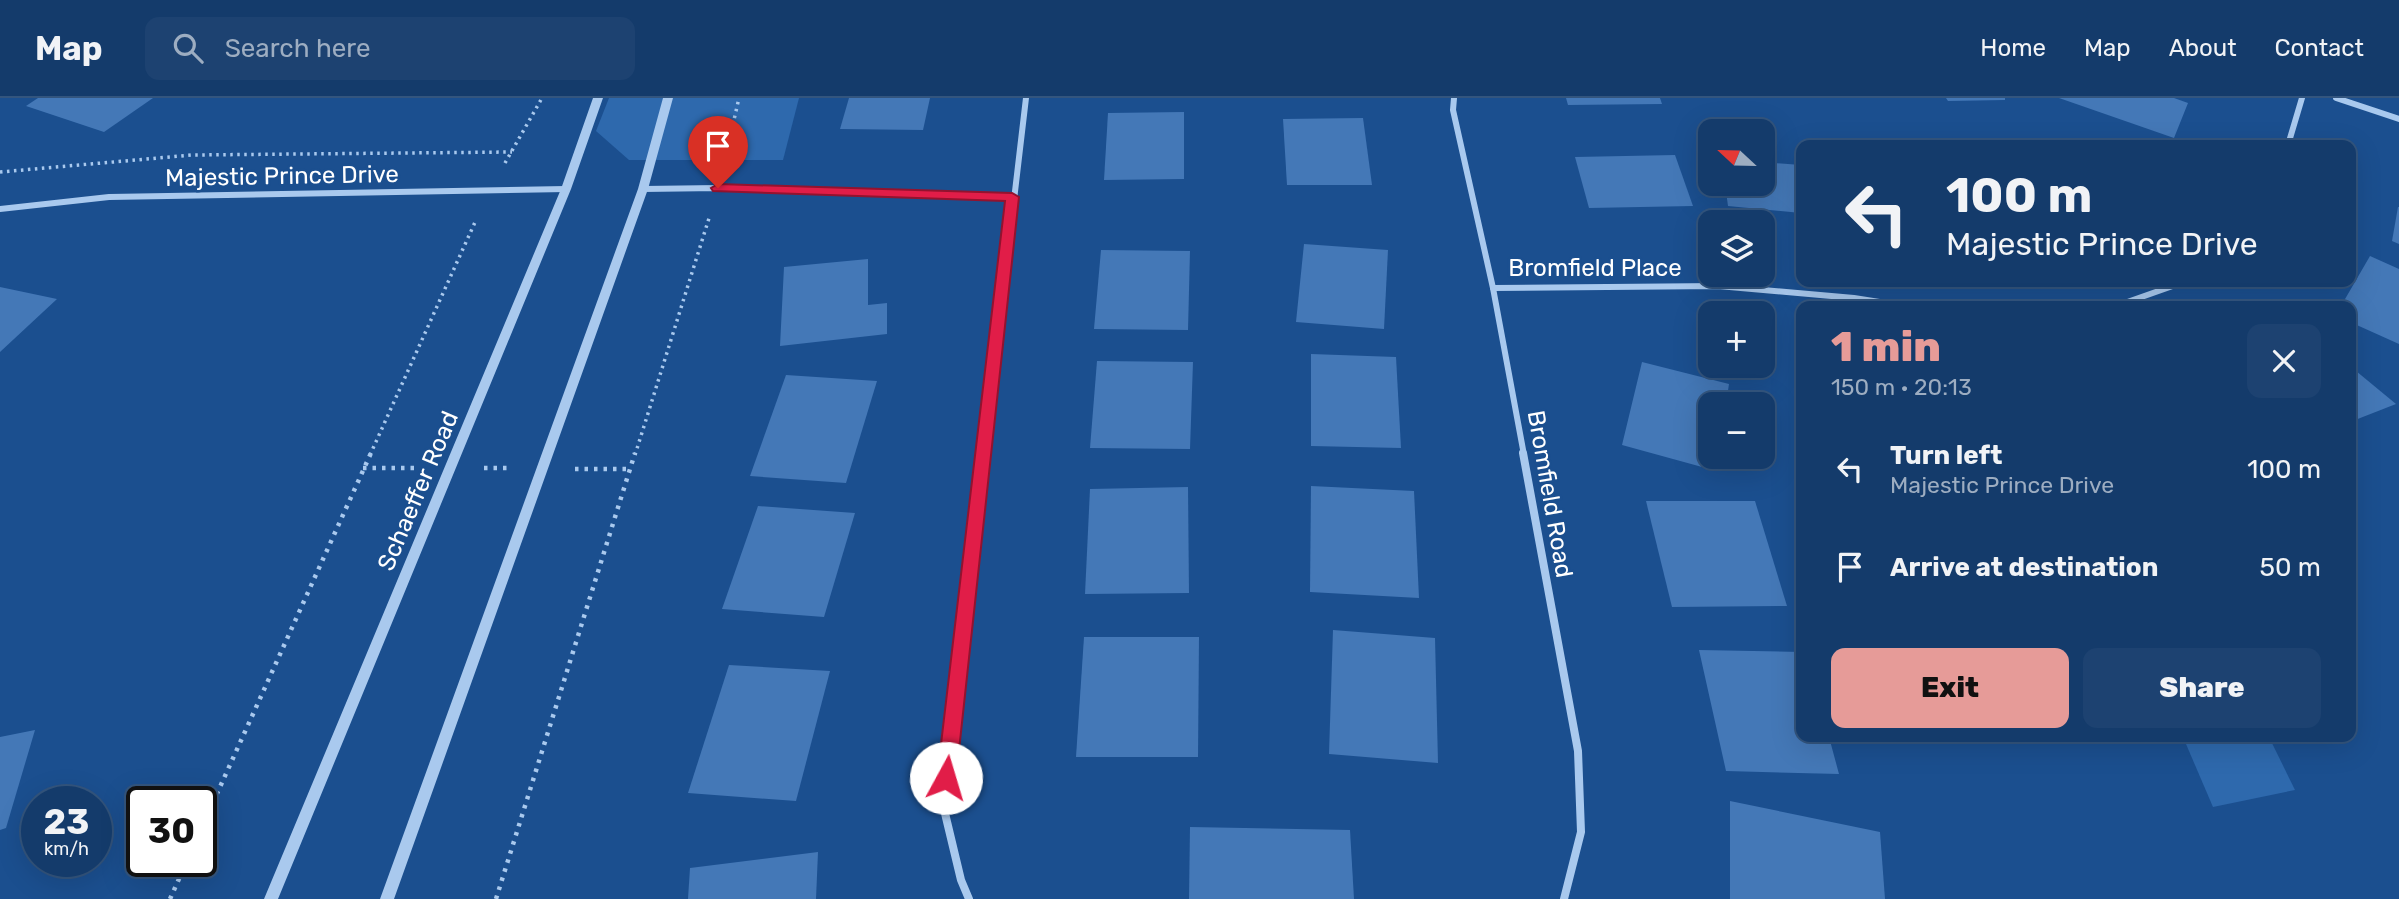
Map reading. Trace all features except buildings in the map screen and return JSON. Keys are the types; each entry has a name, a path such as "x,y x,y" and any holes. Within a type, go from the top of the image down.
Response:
{"street":[{"name":"Schaeffer Road","path":"271,899 566,189 598,98"},
{"path":"387,899 643,189 668,98"},
{"path":"969,899 961,880 943,805 1012,197 1026,98"},
{"name":"Bromfield Road","path":"1454,98 1453,110 1493,288 1578,751 1581,832 1564,899"},
{"path":"2289,140 2302,98"},
{"path":"2336,98 2399,119"},
{"path":"643,189 718,188 1012,197"},
{"name":"Majestic Prince Drive","path":"0,209 109,197 566,189"},
{"name":"Bromfield Place","path":"1493,288 1718,286 1858,301"},
{"path":"2130,301 2170,287"}],"path":[{"path":"217,793 488,192 542,98"},
{"path":"496,899 718,188 738,98"},
{"path":"0,172 192,155 512,152"},
{"path":"363,468 630,468"},
{"path":"170,899 180,877"}],"shaded area":[{"path":"609,98 799,98 783,160 629,160 596,131"},
{"path":"2185,742 2271,742 2295,790 2213,807"}],"route":[{"path":"718,188 1012,197 946,778"}]}
